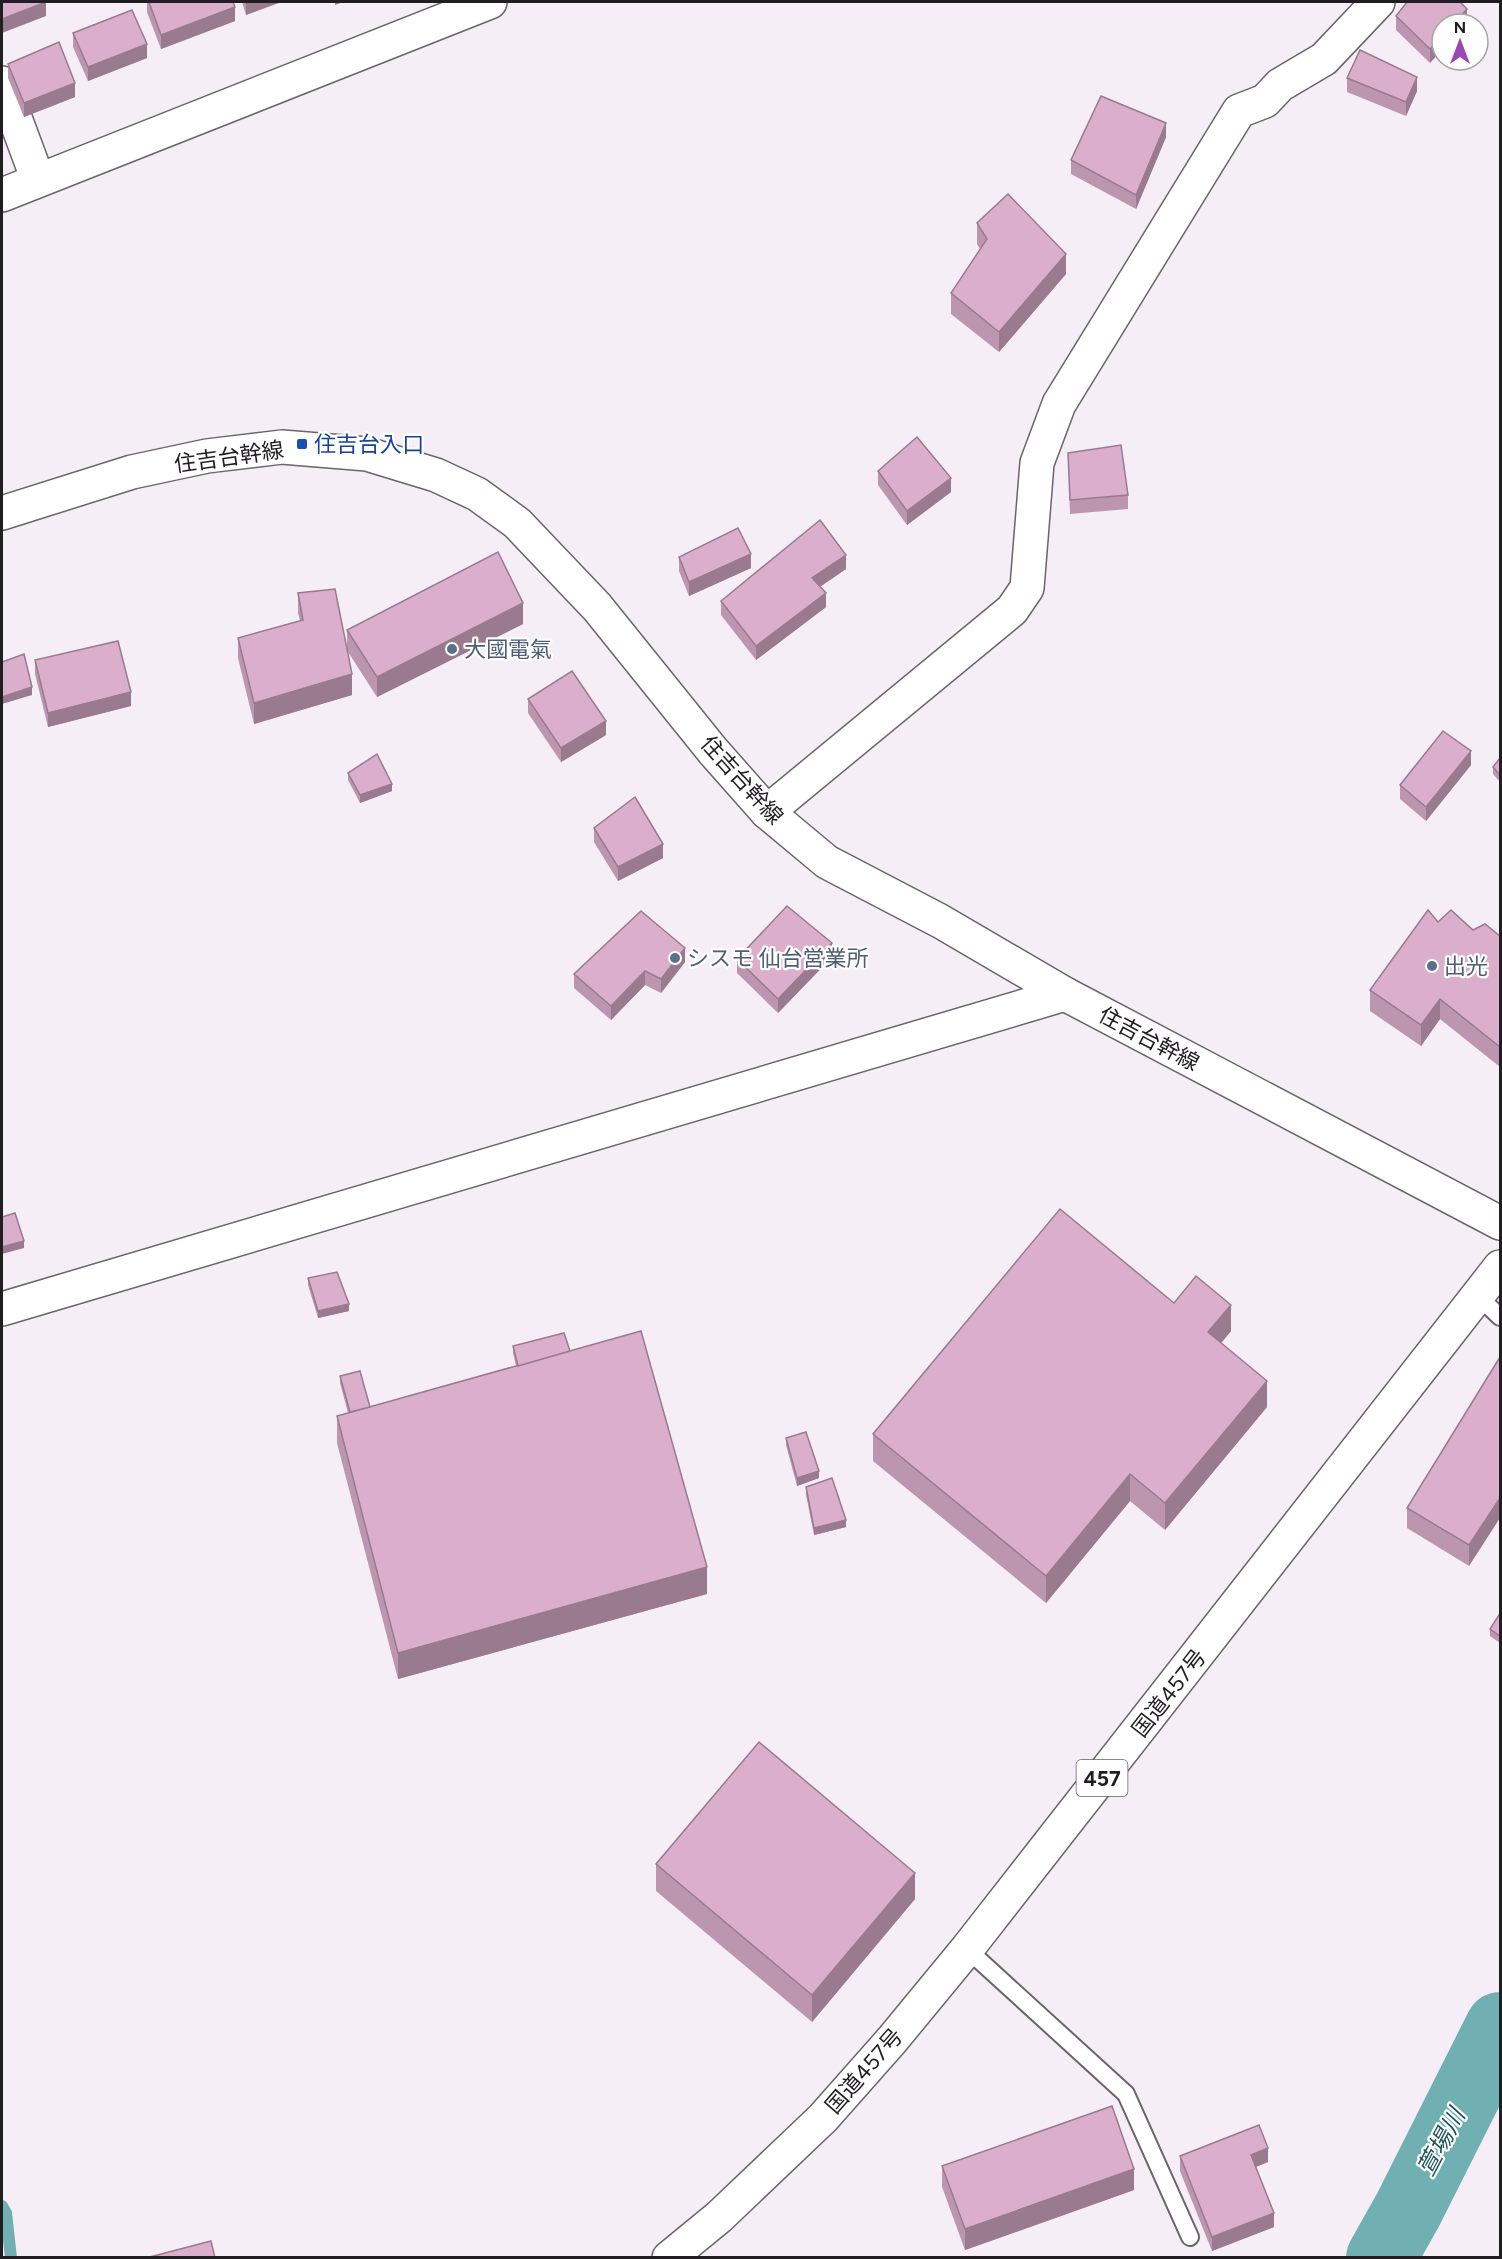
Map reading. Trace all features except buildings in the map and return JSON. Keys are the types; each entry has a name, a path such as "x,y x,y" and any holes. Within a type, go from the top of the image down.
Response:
{"main road":[{"path":"2,195 490,2"},
{"path":"767,812 1012,610 1027,588 1037,463 1059,404 1239,111 1265,101 1280,85 1324,59 1378,2"},
{"path":"2,82 38,180"},
{"name":"住吉台幹線","path":"2,513 132,472 207,456 282,447 367,454 436,475 477,494 517,524 597,607 714,751 767,812 827,862 940,921 1065,994 1500,1223"},
{"path":"2,1309 1065,994"},
{"name":"国道457号","path":"669,2258 719,2217 823,2118 967,1949 1489,1306 1500,1267"}],"lane":[{"path":"967,1949 1126,2094 1190,2237"}],"waterway":[{"name":"萱場川","path":"1381,2258 1408,2210 1500,2027"},
{"path":"2,2206 6,2213 11,2258"}],"place":[{"name":"住吉台入口","path":"302,444"},
{"name":"大國電氣","path":"452,649"},
{"name":"シスモ 仙台営業所","path":"675,958"},
{"name":"出光","path":"1432,966"}]}
